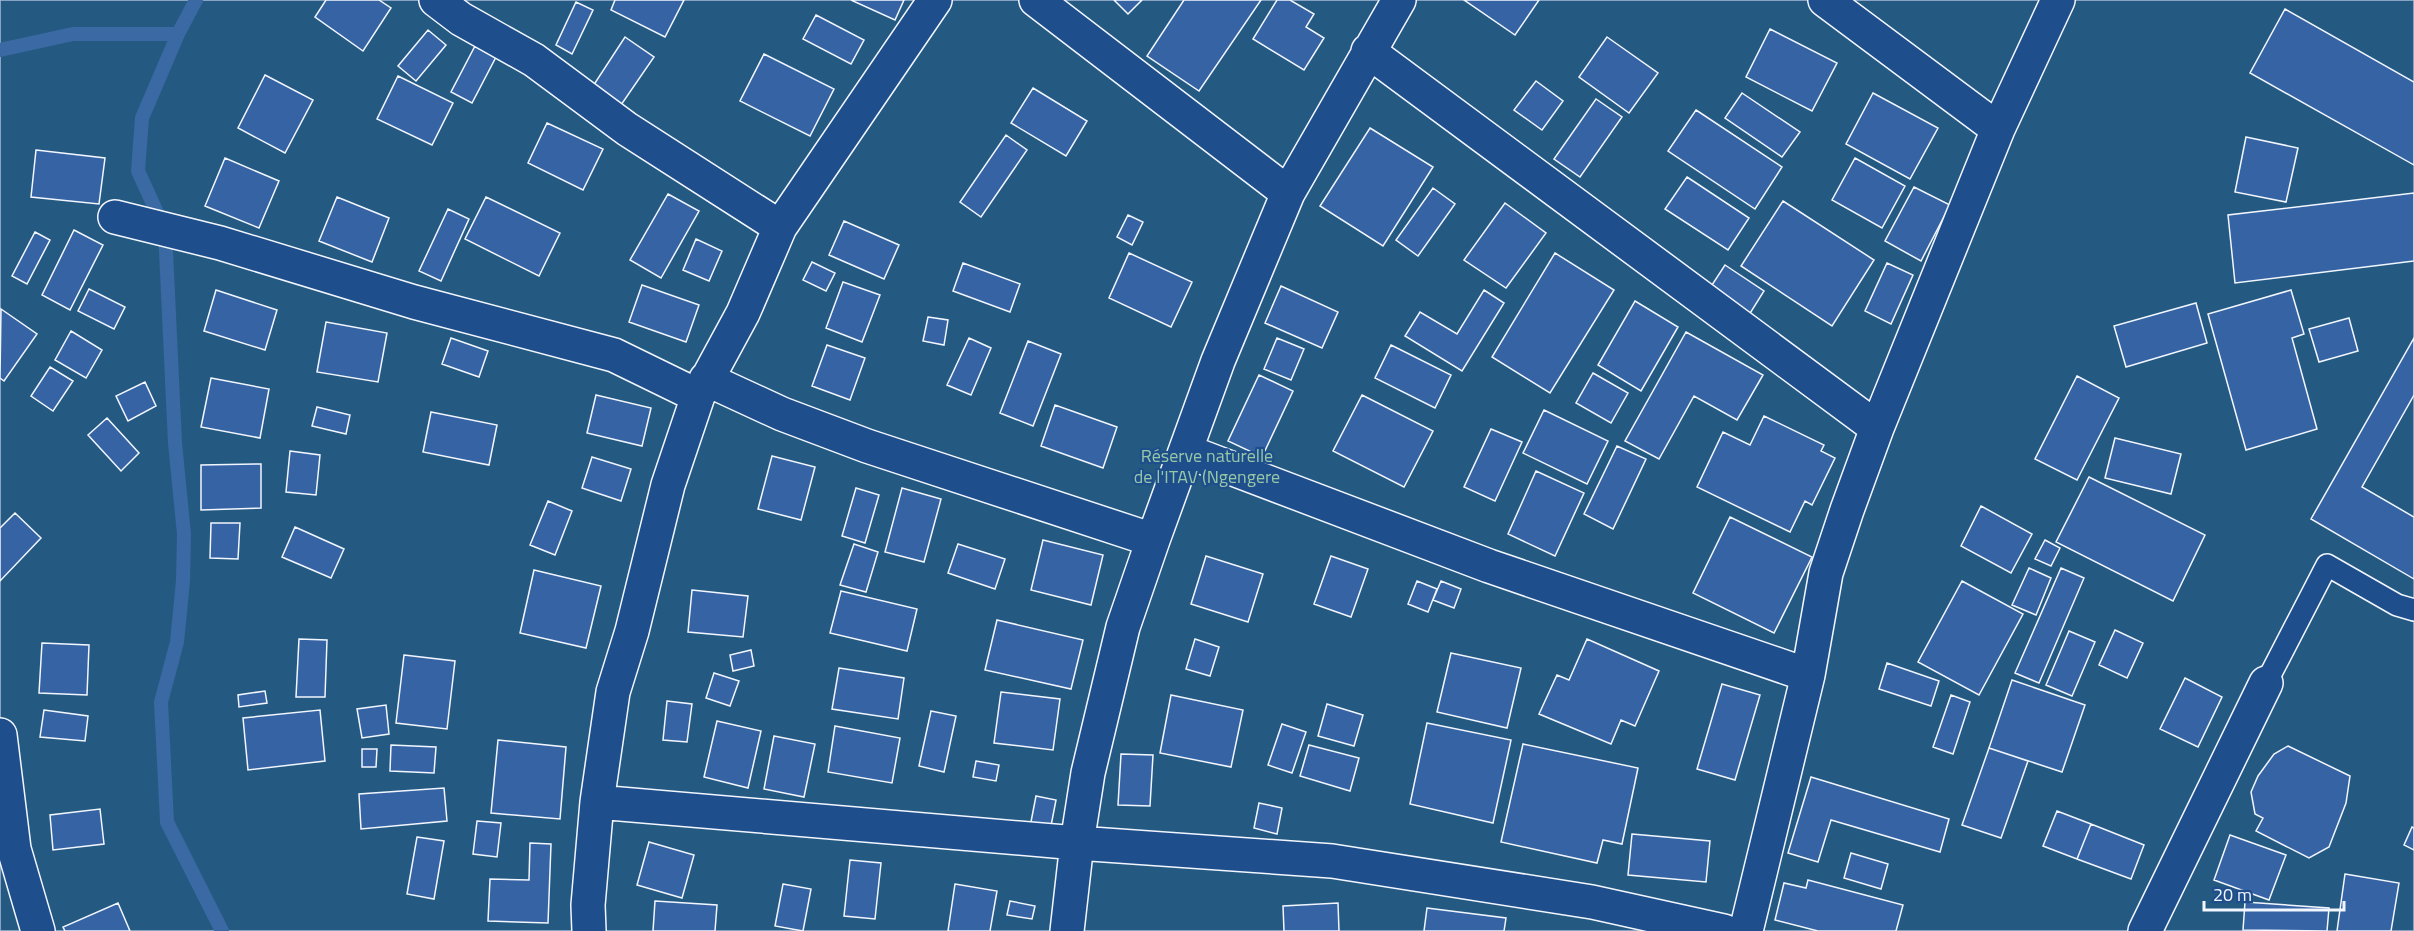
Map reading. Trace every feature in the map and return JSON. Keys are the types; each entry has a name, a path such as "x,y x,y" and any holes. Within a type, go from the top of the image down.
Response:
{"street":[{"path":"436,0 461,19 534,60 627,129 780,228"},
{"path":"589,931 588,905 597,802 613,692 632,631 668,485 702,387 743,313 780,228 935,0"},
{"path":"1036,0 1288,193"},
{"path":"1825,0 1998,129"},
{"path":"1746,931 1808,675 1826,573 1877,428 1998,129 2058,0"},
{"path":"1068,931 1077,843 1088,773 1123,627 1153,540 1218,361 1288,193 1368,51 1390,4"},
{"path":"1368,51 1877,428"},
{"path":"115,217 220,243 414,302 614,355 867,446 1153,540"},
{"path":"1186,452 1490,566 1808,675"},
{"path":"2145,931 2266,683"},
{"path":"0,735 14,849 38,931"},
{"path":"597,802 1077,843 1332,861 1592,902 1724,931"}],"lane":[{"path":"2266,683 2327,565 2397,605 2414,610"}],"green space":[{"name":"Réserve naturelle de l'ITAV (Ngengere","path":"0,0 2414,0 2414,931 0,931"}],"building":[{"path":"326,0 379,0 391,8 363,51 315,17"},
{"path":"615,0 684,0 665,37 611,10"},
{"path":"851,0 904,0 895,20"},
{"path":"1114,0 1142,0 1128,14"},
{"path":"1184,0 1261,0 1199,91 1147,56"},
{"path":"1277,0 1290,0 1314,14 1306,27 1324,38 1304,70 1253,39"},
{"path":"1464,0 1539,0 1515,35"},
{"path":"576,2 593,10 572,54 556,45"},
{"path":"2285,9 2414,82 2414,165 2250,73"},
{"path":"816,15 864,40 851,64 803,39"},
{"path":"1770,29 1837,63 1812,111 1746,77"},
{"path":"428,30 446,45 416,81 398,66"},
{"path":"625,37 654,57 621,105 593,86"},
{"path":"1607,37 1658,73 1629,113 1579,77"},
{"path":"475,46 496,57 472,103 451,92"},
{"path":"764,54 834,89 810,136 740,101"},
{"path":"265,75 313,100 285,153 238,128"},
{"path":"398,76 453,103 432,145 377,119"},
{"path":"1536,81 1563,101 1542,130 1514,110"},
{"path":"1033,88 1087,121 1066,156 1011,123"},
{"path":"1742,93 1800,132 1782,157 1725,118"},
{"path":"1873,93 1938,128 1910,179 1846,144"},
{"path":"1596,99 1622,117 1580,177 1554,159"},
{"path":"1696,110 1782,167 1755,209 1668,151"},
{"path":"547,123 603,149 583,190 528,163"},
{"path":"1370,128 1433,167 1383,246 1320,206"},
{"path":"1006,135 1027,150 981,217 960,202"},
{"path":"2246,137 2298,148 2286,202 2235,192"},
{"path":"36,150 105,158 99,204 31,197"},
{"path":"225,158 279,181 259,228 205,206"},
{"path":"1855,158 1905,186 1882,228 1832,200"},
{"path":"1687,177 1749,218 1728,250 1665,209"},
{"path":"1914,187 1950,205 1921,261 1885,241"},
{"path":"1433,188 1455,204 1418,256 1396,240"},
{"path":"2414,193 2414,261 2235,283 2228,215"},
{"path":"668,194 699,211 661,278 630,260"},
{"path":"337,197 389,218 372,262 319,241"},
{"path":"486,197 560,233 539,276 465,239"},
{"path":"1783,201 1874,260 1832,326 1741,266"},
{"path":"1505,203 1546,233 1506,288 1464,260"},
{"path":"448,209 469,219 441,281 419,271"},
{"path":"1128,215 1143,222 1132,245 1117,237"},
{"path":"844,221 899,245 884,279 829,255"},
{"path":"74,230 103,245 70,310 42,295"},
{"path":"35,232 50,240 27,284 12,276"},
{"path":"696,239 722,251 709,281 683,270"},
{"path":"1129,253 1192,282 1171,327 1109,298"},
{"path":"1555,253 1614,290 1550,393 1492,357"},
{"path":"812,262 835,273 826,291 803,280"},
{"path":"963,263 1020,284 1010,312 953,291"},
{"path":"1887,263 1913,275 1891,324 1865,311"},
{"path":"1725,265 1764,291 1749,315 1710,288"},
{"path":"843,282 880,295 862,342 826,328"},
{"path":"642,285 699,305 686,342 629,322"},
{"path":"1281,286 1338,312 1322,348 1265,323"},
{"path":"89,289 125,307 114,329 78,311"},
{"path":"216,290 277,310 265,350 204,331"},
{"path":"1484,290 1504,303 1462,371 1405,336 1420,312 1457,334"},
{"path":"2291,290 2304,334 2292,338 2317,429 2246,450 2208,314"},
{"path":"1635,301 1678,327 1641,391 1598,365"},
{"path":"2196,303 2207,343 2126,367 2114,326"},
{"path":"1,309 37,334 4,381 0,378"},
{"path":"928,317 948,320 944,345 923,341"},
{"path":"2349,318 2358,351 2319,362 2309,329"},
{"path":"326,322 387,333 378,382 317,372"},
{"path":"71,331 102,350 86,378 55,360"},
{"path":"1686,332 1763,375 1737,420 1694,396 1659,459 1625,441"},
{"path":"451,338 488,351 479,377 442,364"},
{"path":"969,338 991,348 971,395 947,385"},
{"path":"1277,338 1304,349 1291,380 1264,369"},
{"path":"2414,338 2414,395 2362,487 2414,517 2414,579 2311,519"},
{"path":"1028,341 1061,354 1033,426 1000,413"},
{"path":"827,345 865,358 850,400 812,386"},
{"path":"1391,345 1451,375 1435,408 1375,378"},
{"path":"50,367 73,381 53,411 31,396"},
{"path":"1593,373 1628,393 1611,423 1576,403"},
{"path":"1259,375 1293,391 1262,457 1228,441"},
{"path":"2077,376 2119,398 2077,480 2035,459"},
{"path":"211,378 269,389 260,438 201,427"},
{"path":"145,382 156,406 128,421 116,396"},
{"path":"596,395 651,408 642,446 587,433"},
{"path":"1362,395 1433,431 1404,487 1333,451"},
{"path":"1055,405 1117,427 1103,468 1041,446"},
{"path":"317,407 350,415 346,434 312,426"},
{"path":"1544,410 1608,441 1587,484 1523,453"},
{"path":"431,412 497,425 489,465 423,452"},
{"path":"1764,416 1824,445 1821,451 1835,458 1812,505 1805,501 1790,532 1697,487 1723,432 1750,445"},
{"path":"107,418 139,453 121,471 88,435"},
{"path":"1491,429 1522,442 1495,501 1464,487"},
{"path":"2115,438 2181,454 2171,494 2105,478"},
{"path":"1617,446 1646,459 1613,529 1584,514"},
{"path":"290,451 320,455 316,495 286,492"},
{"path":"772,456 815,467 801,520 758,509"},
{"path":"592,457 631,469 621,501 582,488"},
{"path":"261,464 261,508 201,510 201,465"},
{"path":"1536,471 1584,493 1555,556 1508,534"},
{"path":"2089,477 2205,535 2173,601 2056,542"},
{"path":"856,488 879,495 865,543 842,536"},
{"path":"902,488 941,499 924,562 885,552"},
{"path":"548,501 572,511 555,555 530,545"},
{"path":"1981,506 2032,534 2011,573 1961,546"},
{"path":"15,513 41,538 0,581 0,528"},
{"path":"1730,517 1812,557 1774,633 1693,593"},
{"path":"211,523 240,523 238,559 210,558"},
{"path":"295,527 344,549 331,578 282,557"},
{"path":"1043,540 1103,555 1091,605 1031,590"},
{"path":"2045,540 2060,548 2051,566 2035,559"},
{"path":"854,544 878,552 866,592 840,585"},
{"path":"958,544 1005,559 995,589 948,573"},
{"path":"1206,556 1263,574 1248,622 1191,604"},
{"path":"1331,556 1368,569 1351,617 1314,604"},
{"path":"2029,568 2051,578 2036,615 2012,605"},
{"path":"2061,568 2084,578 2039,683 2015,673"},
{"path":"534,570 601,586 586,648 520,633"},
{"path":"1417,581 1437,589 1428,612 1408,604"},
{"path":"1441,581 1461,589 1454,608 1433,600"},
{"path":"1962,581 2023,614 1979,695 1918,662"},
{"path":"692,590 748,596 743,637 688,632"},
{"path":"841,591 917,609 907,651 830,633"},
{"path":"997,620 1083,640 1071,689 985,670"},
{"path":"2115,630 2143,643 2127,678 2099,665"},
{"path":"2069,631 2095,642 2072,696 2046,685"},
{"path":"299,639 327,640 325,697 296,697"},
{"path":"1195,639 1219,647 1210,676 1186,669"},
{"path":"1587,639 1659,671 1635,726 1621,720 1611,744 1539,714 1557,675 1569,680"},
{"path":"42,643 89,645 87,695 39,693"},
{"path":"751,650 754,666 733,671 730,655"},
{"path":"1451,653 1521,668 1507,728 1437,712"},
{"path":"404,655 455,661 447,729 396,723"},
{"path":"1887,663 1939,681 1931,706 1879,689"},
{"path":"839,668 904,678 898,719 832,709"},
{"path":"714,673 739,681 730,706 706,698"},
{"path":"2185,678 2222,697 2198,747 2160,729"},
{"path":"2012,680 2085,705 2062,772 1989,748"},
{"path":"1722,684 1760,695 1735,780 1697,769"},
{"path":"265,691 267,703 239,707 238,695"},
{"path":"1001,692 1060,699 1053,750 994,743"},
{"path":"1171,695 1243,710 1231,767 1160,753"},
{"path":"1951,695 1970,702 1953,754 1933,747"},
{"path":"667,701 692,704 687,742 663,740"},
{"path":"1327,704 1363,715 1354,746 1318,736"},
{"path":"386,705 389,734 362,738 357,709"},
{"path":"44,710 88,716 85,741 40,737"},
{"path":"320,710 325,761 248,770 243,718"},
{"path":"931,711 956,716 944,772 919,766"},
{"path":"717,721 761,731 748,788 704,777"},
{"path":"1427,723 1511,740 1493,823 1410,804"},
{"path":"1282,724 1306,732 1292,773 1268,765"},
{"path":"835,726 900,738 892,783 828,772"},
{"path":"774,736 815,744 804,797 764,789"},
{"path":"498,740 566,747 560,819 491,813"},
{"path":"1523,744 1638,768 1622,844 1603,840 1597,863 1501,842"},
{"path":"391,745 436,747 434,773 390,771"},
{"path":"1309,745 1359,758 1350,791 1300,776"},
{"path":"2288,746 2350,776 2346,803 2329,847 2309,858 2256,831 2263,818 2255,814 2251,792 2258,776 2274,754"},
{"path":"1989,748 2028,761 2001,838 1962,825"},
{"path":"362,749 377,749 376,767 362,767"},
{"path":"1121,754 1153,755 1150,806 1118,805"},
{"path":"976,761 999,765 996,781 973,777"},
{"path":"1811,777 1949,819 1940,852 1831,820 1818,862 1788,853"},
{"path":"444,788 447,821 361,829 359,794"},
{"path":"1036,796 1056,800 1050,831 1030,827"},
{"path":"1259,803 1282,808 1277,834 1254,828"},
{"path":"100,809 104,844 53,850 50,815"},
{"path":"2057,811 2091,824 2077,859 2043,846"},
{"path":"477,821 501,823 497,857 473,854"},
{"path":"2091,824 2144,845 2131,879 2077,859"},
{"path":"2412,827 2414,828 2414,850 2404,845"},
{"path":"1632,834 1710,841 1706,882 1628,875"},
{"path":"2230,835 2286,855 2269,900 2214,880"},
{"path":"417,837 444,841 434,899 407,894"},
{"path":"649,842 694,855 682,898 637,885"},
{"path":"530,843 551,844 548,923 488,921 490,879 529,880"},
{"path":"1851,853 1888,864 1881,889 1844,878"},
{"path":"850,860 881,863 875,919 844,916"},
{"path":"2345,874 2399,883 2391,931 2337,931"},
{"path":"1808,880 1903,905 1896,931 1818,931 1775,920 1784,883 1806,888"},
{"path":"783,884 811,889 803,931 775,926"},
{"path":"955,884 997,891 990,931 948,931"},
{"path":"655,901 717,905 715,931 653,931"},
{"path":"1010,901 1035,906 1032,919 1007,915"},
{"path":"2245,902 2329,908 2327,931 2243,930"},
{"path":"118,903 130,931 65,931 63,927"},
{"path":"1338,903 1339,931 1284,931 1283,906"},
{"path":"1427,908 1506,918 1504,931 1424,931"}],"waterway":[{"path":"196,0 178,34 142,118 138,171 165,230 175,443 184,534 183,581 177,642 161,702 167,822 222,931"},
{"path":"0,50 73,34 178,34"}]}
